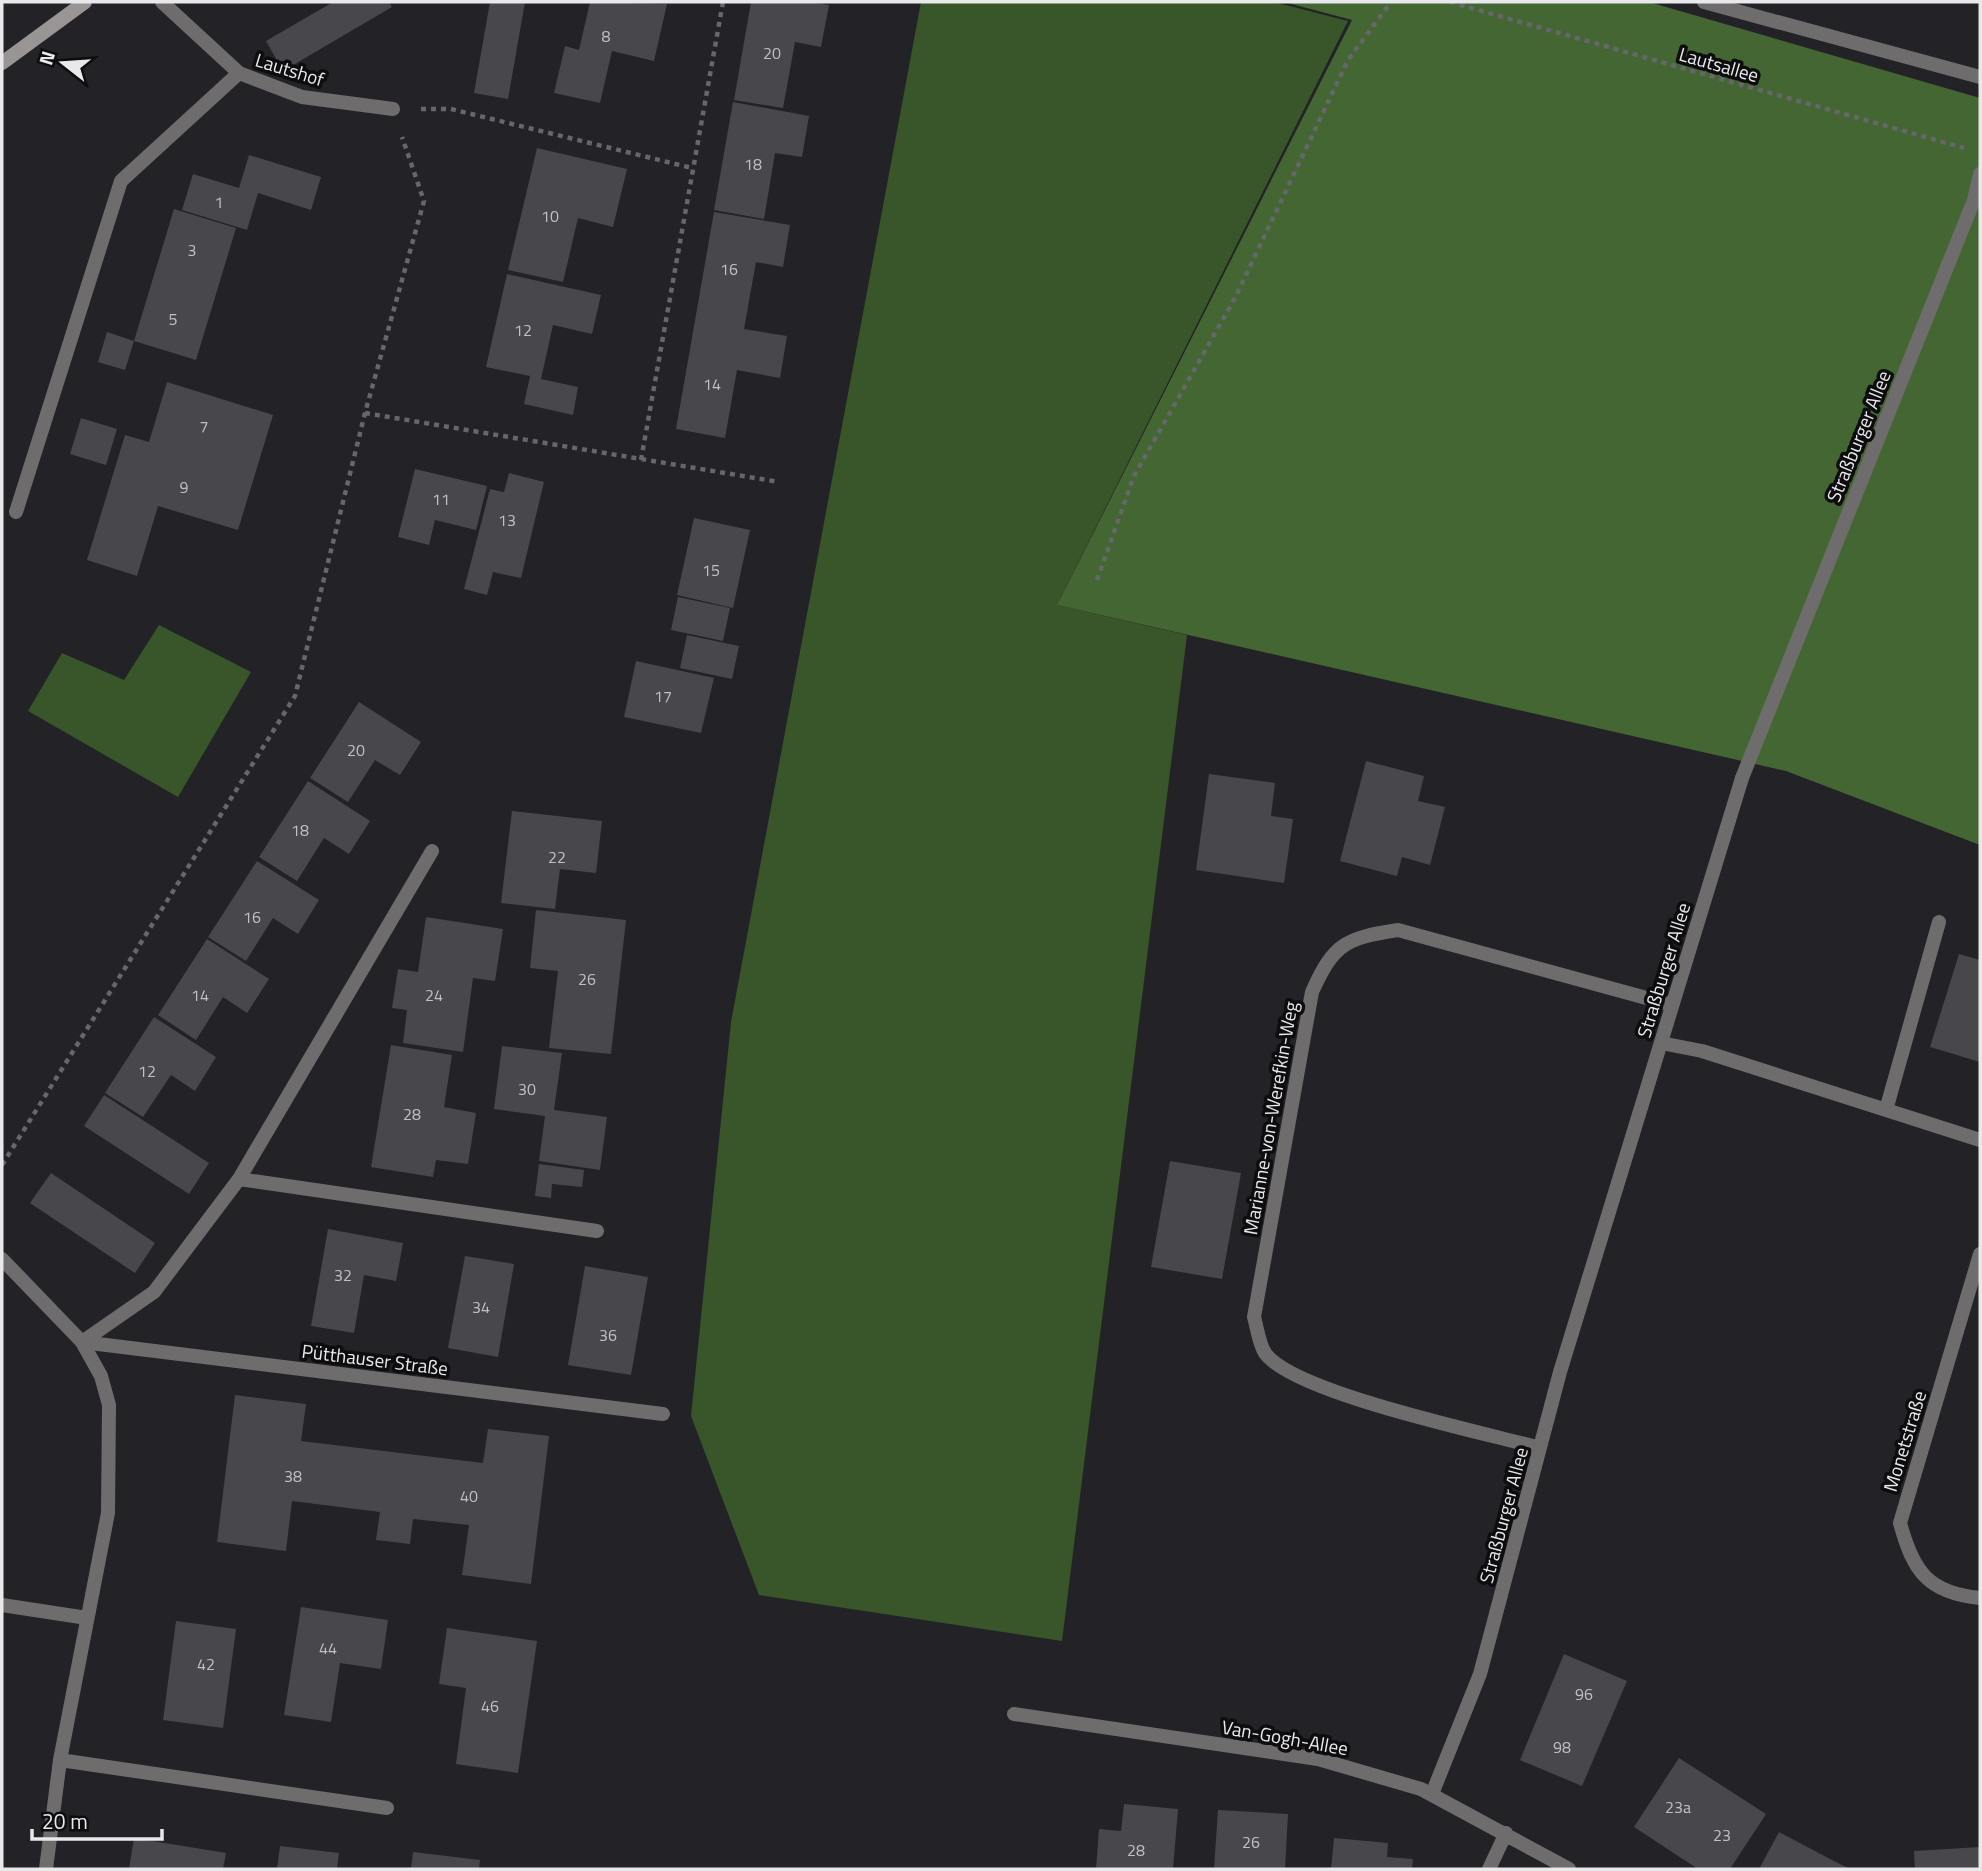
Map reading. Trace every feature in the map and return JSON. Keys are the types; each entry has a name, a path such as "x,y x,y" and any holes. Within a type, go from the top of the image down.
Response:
{"main road":[{"path":"2,63 85,2"}],"street":[{"name":"Lautshof","path":"162,2 239,74 302,97 393,109"},
{"path":"1704,2 1980,78"},
{"path":"16,512 121,181 239,74"},
{"name":"Straßburger Allee","path":"1432,1794 1480,1674 1560,1372 1742,778 1974,200 1980,174"},
{"path":"82,1342 154,1292 239,1179 432,851"},
{"path":"1886,1110 1939,922"},
{"name":"Marianne-von-Werefkin-Weg","path":"1541,1448 1335,1392 1292,1375 1265,1353 1254,1317 1312,992 1327,960 1356,937 1398,930 1672,1005"},
{"path":"1661,1042 1702,1051 1980,1140"},
{"path":"239,1179 597,1231"},
{"name":"Monetstraße","path":"1980,1254 1900,1523 1909,1557 1930,1582 1957,1596 1980,1598"},
{"path":"2,1259 82,1342 101,1376 109,1405 108,1513 60,1760 46,1869"},
{"name":"Pütthauser Straße","path":"82,1342 663,1414"},
{"path":"2,1605 87,1618"},
{"name":"Van-Gogh-Allee","path":"1014,1714 1318,1759 1432,1794 1569,1869"},
{"path":"60,1760 387,1808"},
{"path":"1489,1869 1506,1833"}],"path":[{"path":"641,460 723,2"},
{"path":"1097,580 1134,477 1235,298 1348,60 1391,2"},
{"name":"Lautsallee","path":"1450,2 1967,149"},
{"path":"2,1165 295,696 365,413 424,201 393,109 451,109 692,168"},
{"path":"365,413 779,482"}],"green space":[{"path":"921,2 1274,2 1348,21 1057,605 1187,635 1062,1641 759,1595 691,1416 731,1022"},
{"path":"1284,2 1649,2 1980,98 1980,845 1786,771 1057,605 1352,20"},
{"path":"159,625 251,672 178,797 28,711 62,653 124,680"}],"building":[{"path":"333,2 389,2 392,7 283,71 266,41"},
{"path":"490,2 525,2 508,99 474,93"},
{"path":"590,2 667,4 654,61 612,51 600,103 554,93 565,46 579,50"},
{"path":"751,2 809,2 829,5 821,47 795,42 783,108 734,100"},
{"path":"733,102 809,116 802,157 775,153 764,219 714,210"},
{"path":"537,148 627,169 613,227 578,218 563,282 508,270"},
{"path":"249,155 321,177 311,210 258,193 247,230 182,210 193,174 239,188"},
{"path":"174,209 236,228 196,360 134,341"},
{"path":"714,212 790,225 783,267 756,262 744,329 787,336 780,378 737,370 725,438 676,429"},
{"path":"507,274 601,295 592,334 553,325 541,379 578,387 573,415 524,404 530,376 486,367"},
{"path":"107,332 134,341 125,370 98,362"},
{"path":"167,382 273,415 238,530 158,506 137,576 87,560 125,435 149,442"},
{"path":"81,418 117,429 106,465 70,454"},
{"path":"415,469 487,486 476,530 435,520 429,545 398,537"},
{"path":"509,473 544,482 521,578 493,572 487,595 464,589 490,489 504,492"},
{"path":"694,518 750,530 733,608 677,595"},
{"path":"678,597 730,608 723,641 671,630"},
{"path":"687,635 739,646 732,679 680,668"},
{"path":"636,661 714,678 701,733 624,717"},
{"path":"359,702 421,742 400,775 375,760 348,802 310,778"},
{"path":"1366,761 1424,776 1418,801 1445,807 1430,865 1402,857 1397,876 1340,861"},
{"path":"1209,774 1275,783 1271,816 1293,819 1284,883 1196,870"},
{"path":"308,781 370,821 349,854 324,838 297,881 259,857"},
{"path":"512,811 602,821 596,873 560,869 555,909 501,903"},
{"path":"257,861 319,900 298,934 273,918 246,961 208,937"},
{"path":"536,910 626,920 611,1054 549,1048 558,971 530,968"},
{"path":"426,917 503,929 495,981 473,978 463,1052 403,1043 407,1010 392,1008 398,969 418,972"},
{"path":"207,939 269,979 247,1013 223,997 196,1040 158,1015"},
{"path":"1959,954 1980,960 1980,1062 1930,1047"},
{"path":"154,1017 216,1057 195,1091 171,1075 143,1117 105,1093"},
{"path":"391,1045 452,1055 444,1107 476,1113 468,1164 436,1160 433,1177 371,1167"},
{"path":"502,1046 562,1053 554,1110 607,1117 600,1170 539,1161 545,1116 494,1109"},
{"path":"104,1095 209,1163 189,1194 84,1126"},
{"path":"1170,1161 1241,1173 1222,1279 1151,1267"},
{"path":"539,1164 584,1170 582,1187 552,1184 551,1198 535,1196"},
{"path":"51,1173 155,1243 135,1273 30,1203"},
{"path":"328,1229 403,1243 396,1281 364,1275 354,1333 311,1326"},
{"path":"465,1256 514,1264 498,1357 448,1348"},
{"path":"585,1266 648,1277 631,1375 568,1365"},
{"path":"235,1395 306,1404 301,1441 483,1463 488,1429 549,1436 531,1584 462,1575 469,1525 413,1519 410,1544 376,1540 380,1512 292,1501 286,1551 217,1542"},
{"path":"301,1607 388,1620 381,1669 340,1663 331,1722 284,1715"},
{"path":"176,1621 236,1629 223,1728 163,1720"},
{"path":"447,1628 537,1641 518,1773 456,1764 466,1688 439,1684"},
{"path":"1564,1654 1627,1681 1582,1786 1520,1760"},
{"path":"1679,1758 1766,1814 1730,1869 1698,1869 1634,1827"},
{"path":"1124,1804 1178,1809 1173,1869 1096,1869 1099,1829 1121,1831"},
{"path":"1218,1810 1288,1814 1285,1869 1214,1869"},
{"path":"1779,1832 1832,1860 1850,1869 1759,1869"},
{"path":"134,1838 226,1853 223,1869 129,1869"},
{"path":"1334,1838 1388,1843 1387,1857 1413,1859 1412,1869 1331,1869"},
{"path":"280,1846 339,1853 337,1869 277,1869"},
{"path":"1980,1847 1980,1869 1915,1869 1914,1851"},
{"path":"413,1852 480,1860 479,1869 411,1869"}]}
